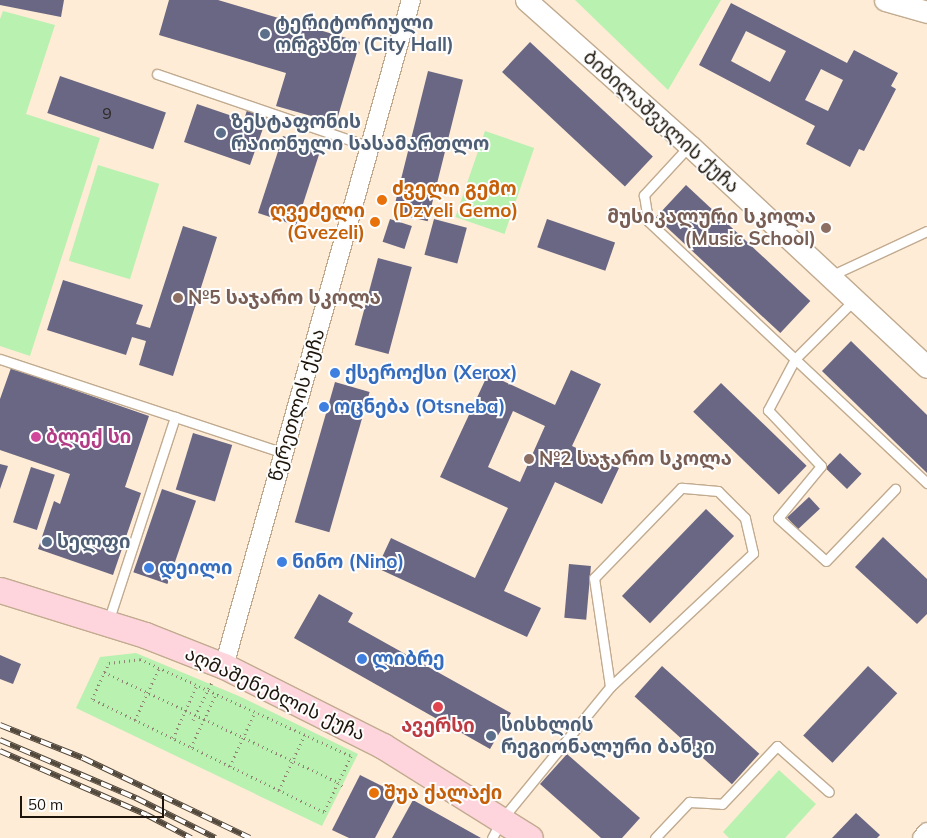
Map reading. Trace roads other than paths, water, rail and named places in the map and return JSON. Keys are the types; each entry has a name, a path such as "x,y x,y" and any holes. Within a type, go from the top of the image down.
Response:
{"main road":[{"name":"აღმაშენებლის ქუჩა","path":"0,590 108,623 224,666 383,746 497,828 530,838"}],"street":[{"name":"წერეთლის ქუჩა","path":"224,666 412,0"},
{"name":"ბიბილაშვულის ქუჩა","path":"526,0 690,146 927,367"},
{"path":"885,0 927,12"},
{"path":"922,838 927,832"}],"lane":[{"path":"157,74 370,147"},
{"path":"690,146 644,195 648,221 927,483"},
{"path":"830,276 927,231"},
{"path":"854,299 796,359 768,410 821,466 778,518 826,561 895,489"},
{"path":"0,360 284,453"},
{"path":"108,623 174,417"},
{"path":"497,828 610,687 753,553 745,518 718,491 681,488 594,578 610,687"},
{"path":"656,838 689,802 722,804 777,746 829,792"}],"railway":[{"path":"0,725 83,758 250,838"},
{"path":"0,740 136,798 216,838"},
{"path":"0,751 147,815 191,838"}],"place":[{"name":"ტერიტორიული ორგანო (City Hall)","path":"265,34"},
{"name":"ზესტაფონის რაიონული სასამართლო","path":"221,133"},
{"name":"ძველი გემო (Dzveli Gemo)","path":"382,200"},
{"name":"ღვეძელი (Gvezeli)","path":"375,222"},
{"name":"მუსიკალური სკოლა (Music School)","path":"826,228"},
{"name":"№5 საჯარო სკოლა","path":"178,298"},
{"name":"ქსეროქსი (Xerox)","path":"335,373"},
{"name":"ოცნება (Otsneba)","path":"324,407"},
{"name":"ბლექ სი","path":"36,437"},
{"name":"№2 საჯარო სკოლა","path":"529,459"},
{"name":"სელფი","path":"47,542"},
{"name":"ნინო (Nino)","path":"282,562"},
{"name":"დეილი","path":"149,568"},
{"name":"ლიბრე","path":"362,659"},
{"name":"ავერსი","path":"438,707"},
{"name":"სისხლის რეგიონალური ბანკი","path":"491,736"},
{"name":"შუა ქალაქი","path":"374,793"}]}
